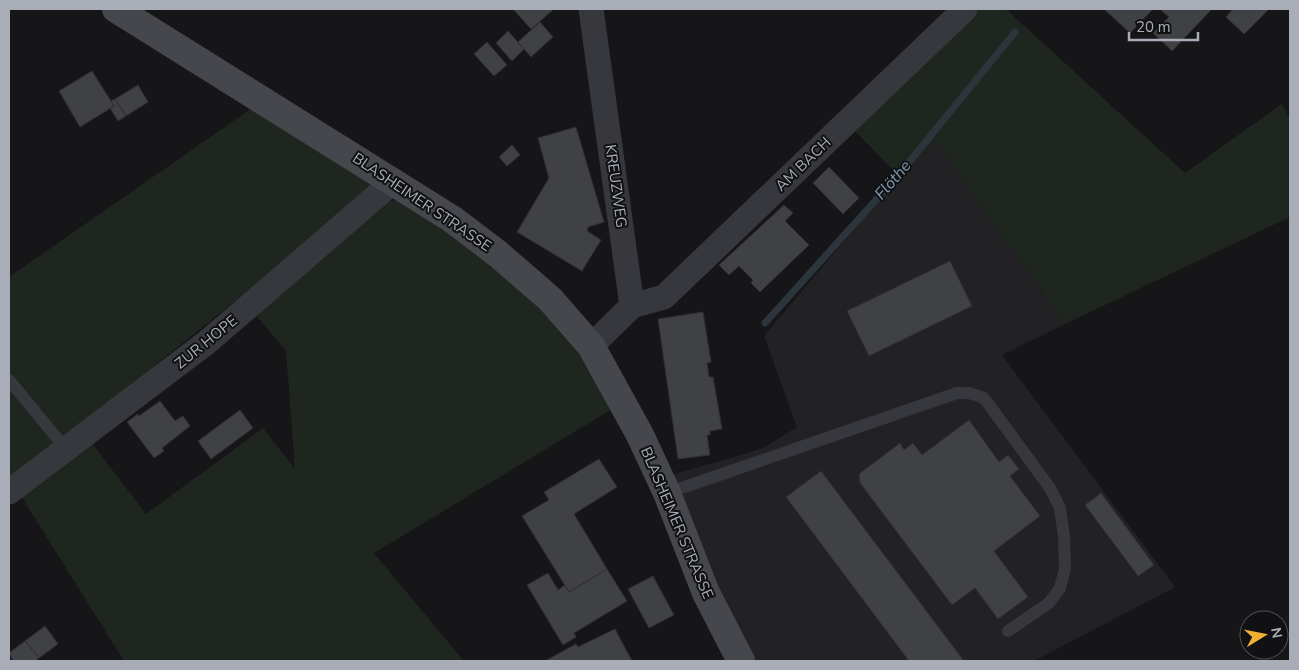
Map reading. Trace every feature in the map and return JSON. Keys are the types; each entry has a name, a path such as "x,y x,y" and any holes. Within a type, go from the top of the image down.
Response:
{"street":[{"name":"BLASHEIMER STRASSE","path":"116,9 452,219 498,254 550,299 591,346 640,435 667,493 706,593 741,661"},
{"name":"KREUZWEG","path":"591,9 632,306"},
{"name":"AM BACH","path":"632,306 664,297 965,9"},
{"name":"ZUR HOPE","path":"9,492 206,343 394,181"},
{"path":"591,346 632,306"}],"lane":[{"path":"9,380 66,449"},
{"path":"667,493 957,394 970,393 984,398 1050,488 1060,508 1064,537 1065,569 1060,588 1049,603 1008,631"}],"shaded area":[{"path":"974,9 1006,9 1185,173 1282,104 1290,119 1290,217 1065,324 934,140 899,176 850,126"},
{"path":"255,106 379,185 9,483 9,277"},
{"path":"934,140 1065,324 1002,355 1175,587 1034,661 755,661 718,600 672,475 761,449 797,427 764,336 899,176"},
{"path":"401,199 482,254 527,292 563,332 585,362 614,408 374,553 464,661 124,661 21,496 91,442 146,514 263,428 295,469 286,351 254,313 381,203"}],"building":[{"path":"513,9 554,9 531,29"},
{"path":"1104,9 1153,9 1130,33"},
{"path":"1160,9 1212,9 1172,51 1153,33 1169,17"},
{"path":"1233,9 1269,9 1244,34 1226,17"},
{"path":"540,22 553,37 531,57 518,42"},
{"path":"508,31 524,49 512,61 496,43"},
{"path":"487,42 507,65 494,76 474,54"},
{"path":"92,71 114,106 80,127 59,91"},
{"path":"138,85 148,102 126,116 115,99"},
{"path":"115,99 126,116 118,121 110,108 114,106 111,101"},
{"path":"576,127 604,222 588,227 587,231 601,240 582,271 517,232 549,178 538,138"},
{"path":"512,145 520,155 507,166 499,157"},
{"path":"829,167 859,198 843,214 813,183"},
{"path":"784,205 793,213 785,221 809,245 760,292 751,283 753,280 739,266 729,275 719,265"},
{"path":"950,261 972,306 869,356 847,311"},
{"path":"703,312 711,362 707,363 709,377 713,377 722,429 710,431 710,435 707,435 710,455 678,459 658,319"},
{"path":"160,401 175,421 183,416 190,426 162,448 164,451 154,458 127,422"},
{"path":"240,410 253,428 211,459 198,441"},
{"path":"969,420 999,462 1008,455 1019,469 1010,476 1040,516 994,551 1028,597 998,619 975,588 952,605 860,483 859,474 900,443 904,450 913,443 922,455"},
{"path":"599,459 617,487 574,514 607,569 569,592 522,516 549,500 544,492"},
{"path":"821,471 964,661 909,661 786,497"},
{"path":"1101,493 1154,565 1138,576 1085,505"},
{"path":"607,569 627,601 574,633 576,637 563,645 527,585 548,573 558,590 565,585 569,592"},
{"path":"653,576 674,615 649,628 628,589"},
{"path":"45,626 58,644 39,658 25,641"},
{"path":"615,629 632,661 545,661 576,644 578,647"},
{"path":"25,641 39,658 35,661 13,661 9,653"}],"waterway":[{"name":"Flöthe","path":"765,323 902,171 1015,32"}]}
